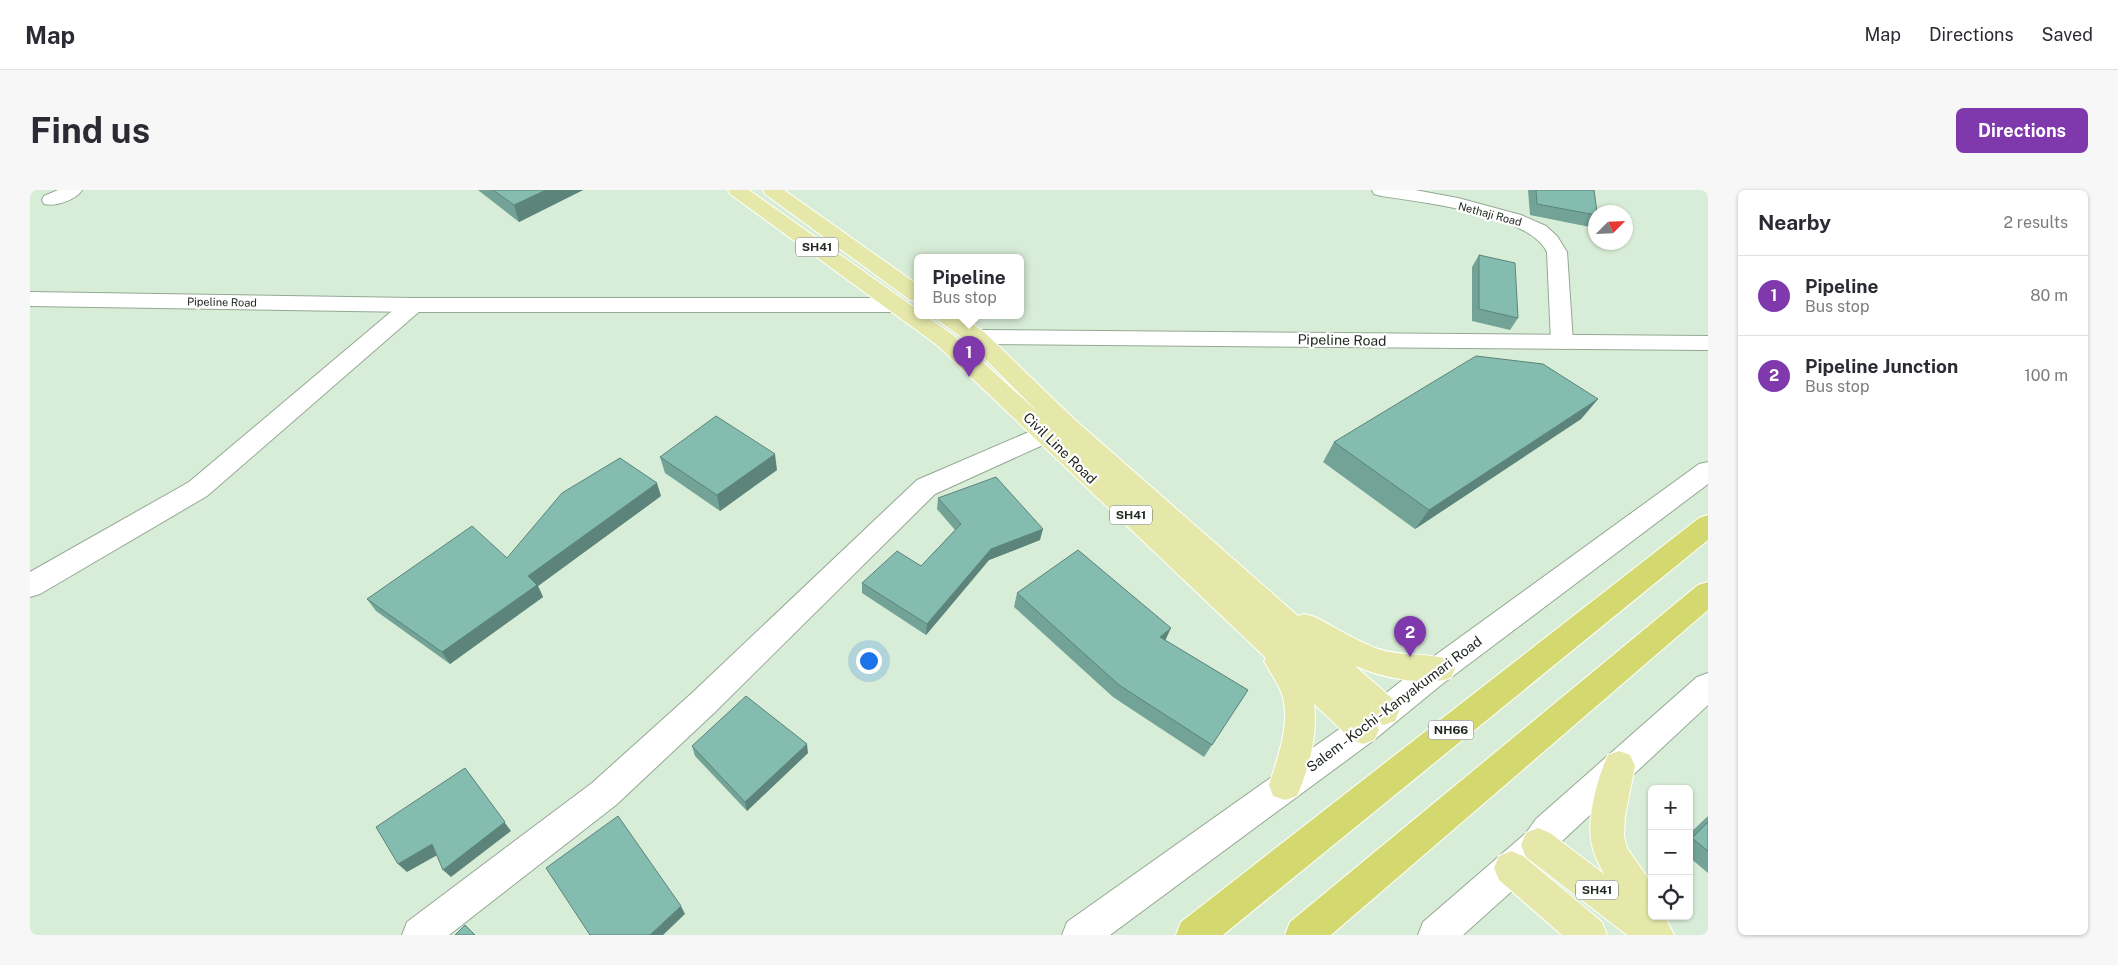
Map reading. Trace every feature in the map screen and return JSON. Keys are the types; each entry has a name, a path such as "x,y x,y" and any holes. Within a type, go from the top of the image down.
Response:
{"highway":[{"name":"NH66","path":"1194,935 1708,525"},
{"path":"1304,935 1708,593"}],"main road":[{"name":"Civil Line Road","path":"737,190 907,300"},
{"name":"Civil Line Road","path":"772,190 907,300"},
{"name":"Civil Line Road","path":"925,319 945,340 1262,636 1373,720"},
{"name":"Civil Line Road","path":"951,319 976,337 1064,424 1261,599 1373,720"},
{"path":"1261,599 1309,629 1372,660 1398,666 1440,669"},
{"path":"1262,636 1295,689 1301,720 1295,756 1285,785"},
{"path":"1619,766 1608,818 1609,847 1648,909"},
{"name":"SH41","path":"1538,844 1656,935"},
{"name":"SH41","path":"1511,868 1589,935"},
{"path":"1657,920 1669,935"}],"street":[{"path":"50,200 72,190"},
{"name":"Nethaji Road","path":"1381,190 1478,209 1532,226 1551,239 1557,252 1562,342"},
{"name":"Pipeline Road","path":"30,299 413,305 907,300"},
{"path":"30,586 198,489 413,305"},
{"name":"Pipeline Road","path":"976,337 1708,343"},
{"path":"420,935 604,794 703,703 926,487 1045,434"},
{"name":"Salem - Kochi - Kanyakumari Road","path":"1080,935 1440,669 1701,484"},
{"path":"1436,935 1538,844 1548,831 1708,686"}],"building":[{"path":"493,190 546,190 514,205"},
{"path":"1536,190 1594,190 1596,205 1588,205 1588,214 1537,204"},
{"path":"1479,255 1515,263 1518,318 1479,309"},
{"path":"1476,356 1543,364 1598,399 1429,510 1334,442"},
{"path":"716,416 775,454 717,495 660,457"},
{"path":"620,458 657,483 528,576 537,585 442,652 367,599 472,526 507,558 562,493"},
{"path":"996,477 1043,529 991,549 927,624 862,583 897,551 921,566 961,524 938,498"},
{"path":"1078,550 1171,628 1160,637 1248,690 1212,745 1119,685 1017,593"},
{"path":"746,696 807,744 745,802 692,746"},
{"path":"465,768 505,822 443,870 432,844 398,864 376,827"},
{"path":"618,816 681,906 650,935 590,935 546,868"},
{"path":"1708,822 1708,851 1693,837"},
{"path":"465,925 475,935 455,935"}],"place":[{"name":"Pipeline","path":"969,377"},
{"name":"Pipeline Junction","path":"1410,657"}]}
